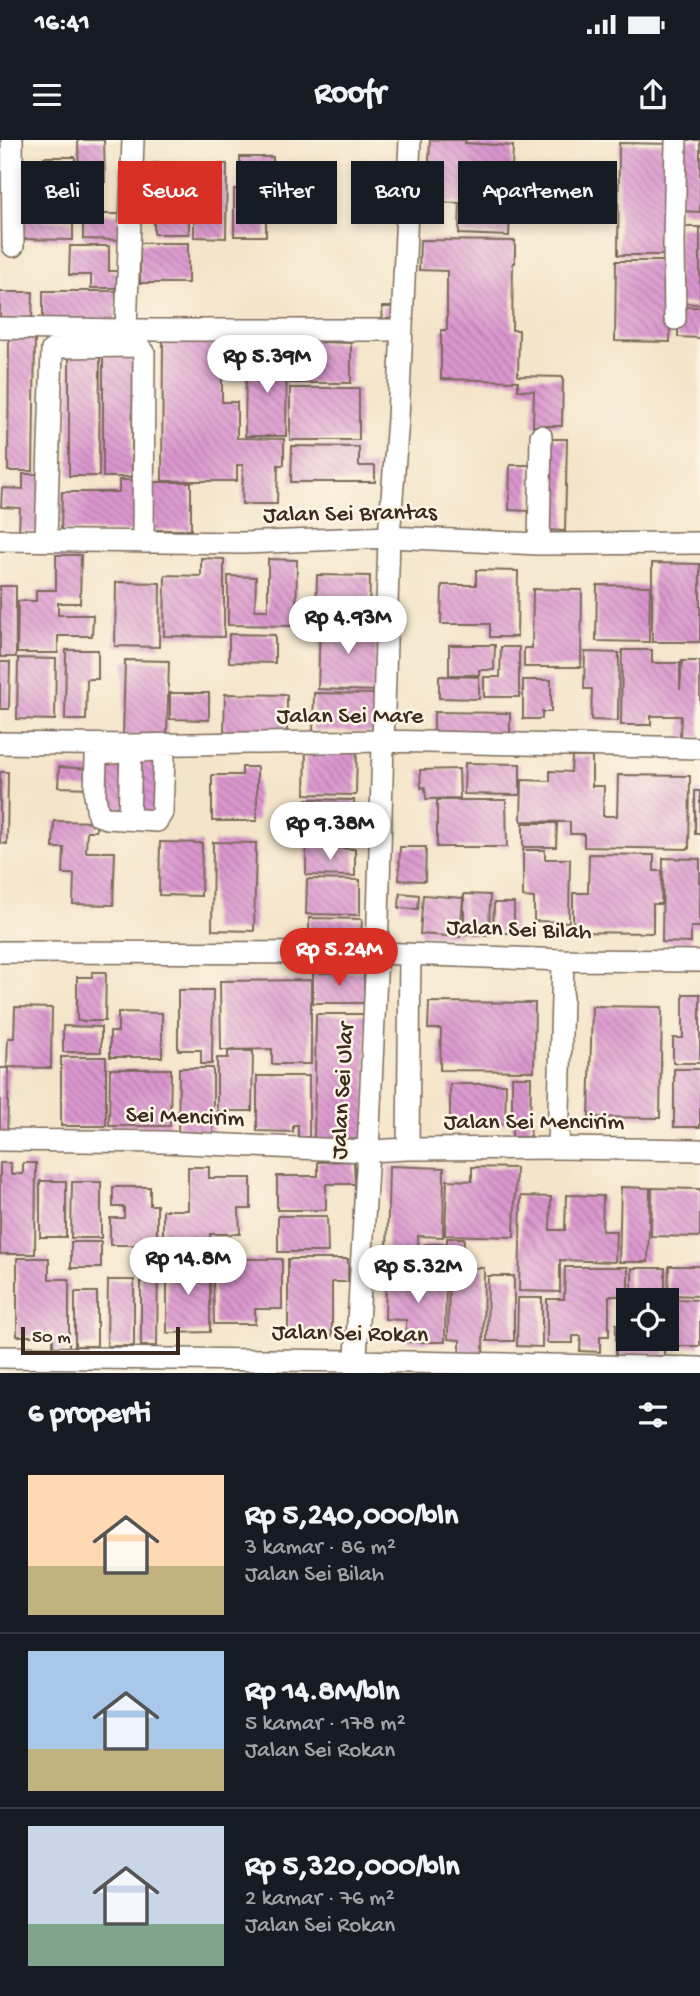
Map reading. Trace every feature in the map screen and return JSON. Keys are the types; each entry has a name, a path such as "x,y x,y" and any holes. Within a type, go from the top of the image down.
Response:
{"street":[{"path":"12,140 12,246"},
{"path":"125,330 133,140"},
{"name":"Jalan Sei Ular","path":"355,1367 377,953 389,537 398,419 410,140"},
{"path":"676,140 676,319"},
{"path":"0,328 401,330"},
{"path":"46,540 52,350 57,347 138,346 144,352 143,542"},
{"path":"539,544 541,436"},
{"name":"Jalan Sei Brantas","path":"0,540 243,543 389,537 539,544 700,543"},
{"name":"Jalan Sei Mare","path":"0,743 130,748 382,741 700,748"},
{"path":"129,819 130,748"},
{"path":"130,748 162,752 164,765 161,817 157,821 101,817 96,809 96,758 98,755 130,748"},
{"name":"Jalan Sei Bilah","path":"0,952 377,953 563,960 700,961"},
{"path":"408,1149 410,954"},
{"path":"558,1148 563,960"},
{"name":"Sei Mencirim","path":"0,1140 163,1142 368,1151"},
{"name":"Jalan Sei Mencirim","path":"368,1151 558,1148 700,1150"},
{"name":"Jalan Sei Rokan","path":"0,1357 355,1367 700,1368"}],"building":[{"path":"78,140 104,140 105,182 104,161 78,161"},
{"path":"430,140 466,140 465,143 513,146 512,161 458,161 458,203 444,203 444,161 429,161"},
{"path":"680,140 700,140 700,212 680,211"},
{"path":"619,143 673,144 672,255 618,255"},
{"path":"44,157 75,157 75,161 44,161"},
{"path":"240,157 273,157 273,161 240,161"},
{"path":"222,164 227,164 226,238 194,237 194,224 222,224"},
{"path":"21,186 21,217 20,217"},
{"path":"234,189 236,224 266,224 266,236 234,236"},
{"path":"104,214 118,214 119,240 83,239 83,224 104,224"},
{"path":"19,220 21,224 73,224 73,240 19,239"},
{"path":"154,224 189,224 189,234 154,234"},
{"path":"459,224 510,224 509,236 459,234"},
{"path":"678,227 700,227 700,304 677,303"},
{"path":"420,240 515,241 512,330 519,330 518,376 563,377 562,426 533,426 534,391 518,390 518,381 441,379 441,330 447,330 447,271 419,270"},
{"path":"140,243 188,243 188,283 140,283"},
{"path":"70,246 109,246 109,271 122,271 122,288 91,288 91,275 69,275"},
{"path":"616,261 671,261 670,342 615,341"},
{"path":"43,291 116,291 116,326 43,326"},
{"path":"0,292 33,292 32,322 0,322"},
{"path":"382,307 392,307 392,324 383,325"},
{"path":"678,307 700,307 700,338 678,337"},
{"path":"290,330 320,330 320,342 351,343 351,383 290,383"},
{"path":"9,338 35,338 33,471 8,471"},
{"path":"163,338 222,338 222,402 237,402 237,438 284,439 284,465 278,465 277,504 242,504 243,465 237,465 237,481 162,481"},
{"path":"258,348 287,348 286,436 245,436 246,369 258,369"},
{"path":"103,354 133,355 132,477 103,477"},
{"path":"69,355 100,355 99,476 69,476"},
{"path":"290,388 359,388 359,440 290,440"},
{"path":"548,439 567,439 565,531 546,530"},
{"path":"292,446 359,447 359,466 375,466 375,482 291,482"},
{"path":"510,465 530,465 529,511 509,510"},
{"path":"23,474 43,474 41,532 19,532 20,508 1,507 2,488 23,489"},
{"path":"119,480 139,480 139,532 61,531 62,492 119,492"},
{"path":"154,482 191,482 191,530 154,530"},
{"path":"56,555 81,555 80,603 58,603 58,615 93,615 92,636 58,636 58,653 17,653 18,601 36,601 36,590 56,590"},
{"path":"201,558 224,559 224,637 164,636 165,575 201,576"},
{"path":"268,559 297,560 296,626 228,625 228,576 256,577 255,610 268,610"},
{"path":"652,563 700,564 700,642 652,642"},
{"path":"476,570 518,571 517,637 490,637 490,624 441,624 442,585 476,585"},
{"path":"317,575 370,576 369,618 316,617"},
{"path":"116,582 160,583 159,647 115,646"},
{"path":"597,585 650,586 649,642 596,641"},
{"path":"0,586 16,586 16,657 0,657"},
{"path":"533,589 582,590 581,667 524,667 524,648 532,648"},
{"path":"320,621 377,622 375,691 318,689"},
{"path":"229,634 275,635 275,663 229,662"},
{"path":"449,645 495,645 494,670 479,670 479,675 449,675"},
{"path":"501,647 519,647 519,697 484,697 484,677 500,677"},
{"path":"66,650 98,650 98,679 87,679 86,720 65,720"},
{"path":"622,650 652,650 652,663 680,663 680,690 682,661 700,661 700,737 680,737 681,716 651,716 651,725 621,725"},
{"path":"585,652 619,653 618,721 591,720 592,689 584,689"},
{"path":"18,658 56,659 55,720 17,719"},
{"path":"125,660 169,661 167,736 123,736"},
{"path":"0,662 10,662 9,709 0,709"},
{"path":"439,676 479,677 479,699 439,698"},
{"path":"523,680 551,680 551,712 542,712 542,719 523,719"},
{"path":"170,693 209,693 209,720 170,719"},
{"path":"314,693 375,694 374,733 313,731"},
{"path":"225,694 287,695 287,735 224,734"},
{"path":"434,712 510,713 510,734 434,734"},
{"path":"306,746 357,747 356,795 305,794"},
{"path":"133,754 161,754 160,814 133,814"},
{"path":"101,755 128,756 127,813 100,813"},
{"path":"572,757 592,757 592,786 604,786 603,816 617,816 618,775 690,776 689,849 584,847 584,834 570,834 570,822 521,821 522,780 550,781 550,771 571,772"},
{"path":"465,763 520,764 520,795 464,794"},
{"path":"59,767 91,769 91,788 58,787"},
{"path":"242,767 257,767 257,821 212,821 212,775 242,775"},
{"path":"459,769 460,798 426,799 425,787 421,788 420,770"},
{"path":"0,772 8,772 7,844 0,843"},
{"path":"695,791 700,791 700,834 695,834"},
{"path":"307,799 354,800 353,843 306,842"},
{"path":"437,800 506,800 507,847 437,847"},
{"path":"54,821 97,822 96,831 87,831 86,852 115,852 113,905 73,904 74,874 63,874 64,848 53,848"},
{"path":"523,823 557,823 556,847 523,847"},
{"path":"160,842 202,843 201,896 159,895"},
{"path":"213,842 256,843 254,931 212,930"},
{"path":"306,847 355,849 355,876 306,875"},
{"path":"400,847 426,847 425,881 399,880"},
{"path":"523,850 545,850 545,859 570,859 569,922 534,921 534,898 523,897"},
{"path":"589,854 654,855 654,871 662,871 661,904 653,904 653,933 573,932 573,893 588,893"},
{"path":"663,858 700,859 700,927 691,927 691,943 662,942"},
{"path":"307,879 360,880 360,915 306,914"},
{"path":"400,893 419,895 418,909 399,908"},
{"path":"464,894 490,895 489,935 464,934"},
{"path":"423,895 463,898 460,937 420,934"},
{"path":"494,903 514,903 514,933 493,933"},
{"path":"309,918 362,919 361,938 309,937"},
{"path":"92,972 106,972 105,1021 77,1021 77,977 92,977"},
{"path":"364,972 365,1003 313,1003 313,973"},
{"path":"311,980 311,1064 272,1064 272,1049 221,1050 220,981"},
{"path":"178,990 213,990 212,1064 201,1064 201,1050 178,1050"},
{"path":"683,994 700,994 700,1063 673,1063 673,1038 683,1038"},
{"path":"429,1002 535,1003 534,1071 440,1070 441,1029 428,1029"},
{"path":"592,1006 662,1007 660,1118 589,1117"},
{"path":"15,1007 52,1008 51,1068 7,1067 8,1038 14,1038"},
{"path":"118,1012 162,1013 162,1057 110,1057 110,1032 118,1032"},
{"path":"316,1014 367,1014 366,1144 314,1144"},
{"path":"63,1026 101,1027 101,1052 63,1052"},
{"path":"228,1051 253,1051 252,1111 217,1111 217,1058 228,1058"},
{"path":"61,1057 106,1057 106,1126 61,1126"},
{"path":"0,1068 9,1068 7,1135 0,1135"},
{"path":"179,1068 213,1068 213,1138 178,1138"},
{"path":"110,1069 171,1069 170,1126 109,1126"},
{"path":"674,1069 700,1069 700,1127 674,1127"},
{"path":"257,1076 309,1076 309,1137 298,1137 298,1125 293,1125 293,1132 257,1131"},
{"path":"512,1077 531,1077 530,1137 512,1137"},
{"path":"450,1084 506,1084 505,1124 450,1124"},
{"path":"354,1161 355,1184 326,1184 326,1210 277,1210 277,1176 318,1176 318,1162"},
{"path":"0,1163 11,1163 11,1174 23,1174 23,1163 36,1163 35,1254 0,1254"},
{"path":"389,1166 444,1168 443,1237 418,1236 418,1254 387,1253"},
{"path":"188,1167 209,1167 209,1178 251,1178 251,1209 239,1209 240,1234 210,1234 210,1254 163,1254 163,1210 188,1210"},
{"path":"472,1167 516,1168 514,1237 445,1235 447,1180 472,1181"},
{"path":"40,1181 66,1181 66,1237 40,1237"},
{"path":"72,1182 101,1182 101,1238 71,1238"},
{"path":"113,1187 150,1187 150,1205 157,1205 157,1239 150,1239 150,1245 110,1245 110,1218 124,1218 124,1207 113,1207"},
{"path":"621,1187 650,1188 648,1262 619,1262"},
{"path":"652,1188 700,1189 700,1237 651,1236"},
{"path":"566,1195 603,1196 602,1231 616,1231 615,1262 560,1260 560,1292 519,1291 521,1196 551,1197 550,1230 565,1230"},
{"path":"278,1216 327,1216 328,1252 278,1252"},
{"path":"447,1238 464,1238 463,1259 423,1258 424,1244 447,1244"},
{"path":"71,1242 101,1242 101,1268 71,1268"},
{"path":"17,1258 49,1258 49,1279 69,1279 69,1351 53,1351 53,1332 49,1332 49,1336 17,1336"},
{"path":"213,1259 282,1259 282,1309 255,1309 255,1324 214,1324"},
{"path":"288,1259 348,1259 348,1282 332,1282 332,1336 288,1336"},
{"path":"141,1260 158,1260 157,1346 141,1346"},
{"path":"167,1262 210,1262 210,1332 167,1333"},
{"path":"669,1266 700,1266 700,1296 679,1295 679,1288 668,1288"},
{"path":"449,1267 484,1268 483,1358 460,1358 460,1340 448,1339"},
{"path":"565,1267 628,1267 628,1288 616,1288 616,1296 609,1296 609,1336 600,1336 600,1352 580,1351 581,1336 573,1336 573,1343 547,1343 547,1299 564,1299"},
{"path":"632,1268 665,1268 665,1288 632,1288"},
{"path":"386,1274 446,1275 445,1342 406,1342 406,1320 385,1319"},
{"path":"488,1276 514,1276 514,1341 487,1341"},
{"path":"108,1280 134,1280 134,1346 107,1346"},
{"path":"75,1292 97,1292 97,1346 75,1346"},
{"path":"518,1298 542,1298 542,1347 517,1346"},
{"path":"679,1299 700,1300 700,1346 679,1346"},
{"path":"616,1351 664,1351 664,1356 616,1356"}]}
